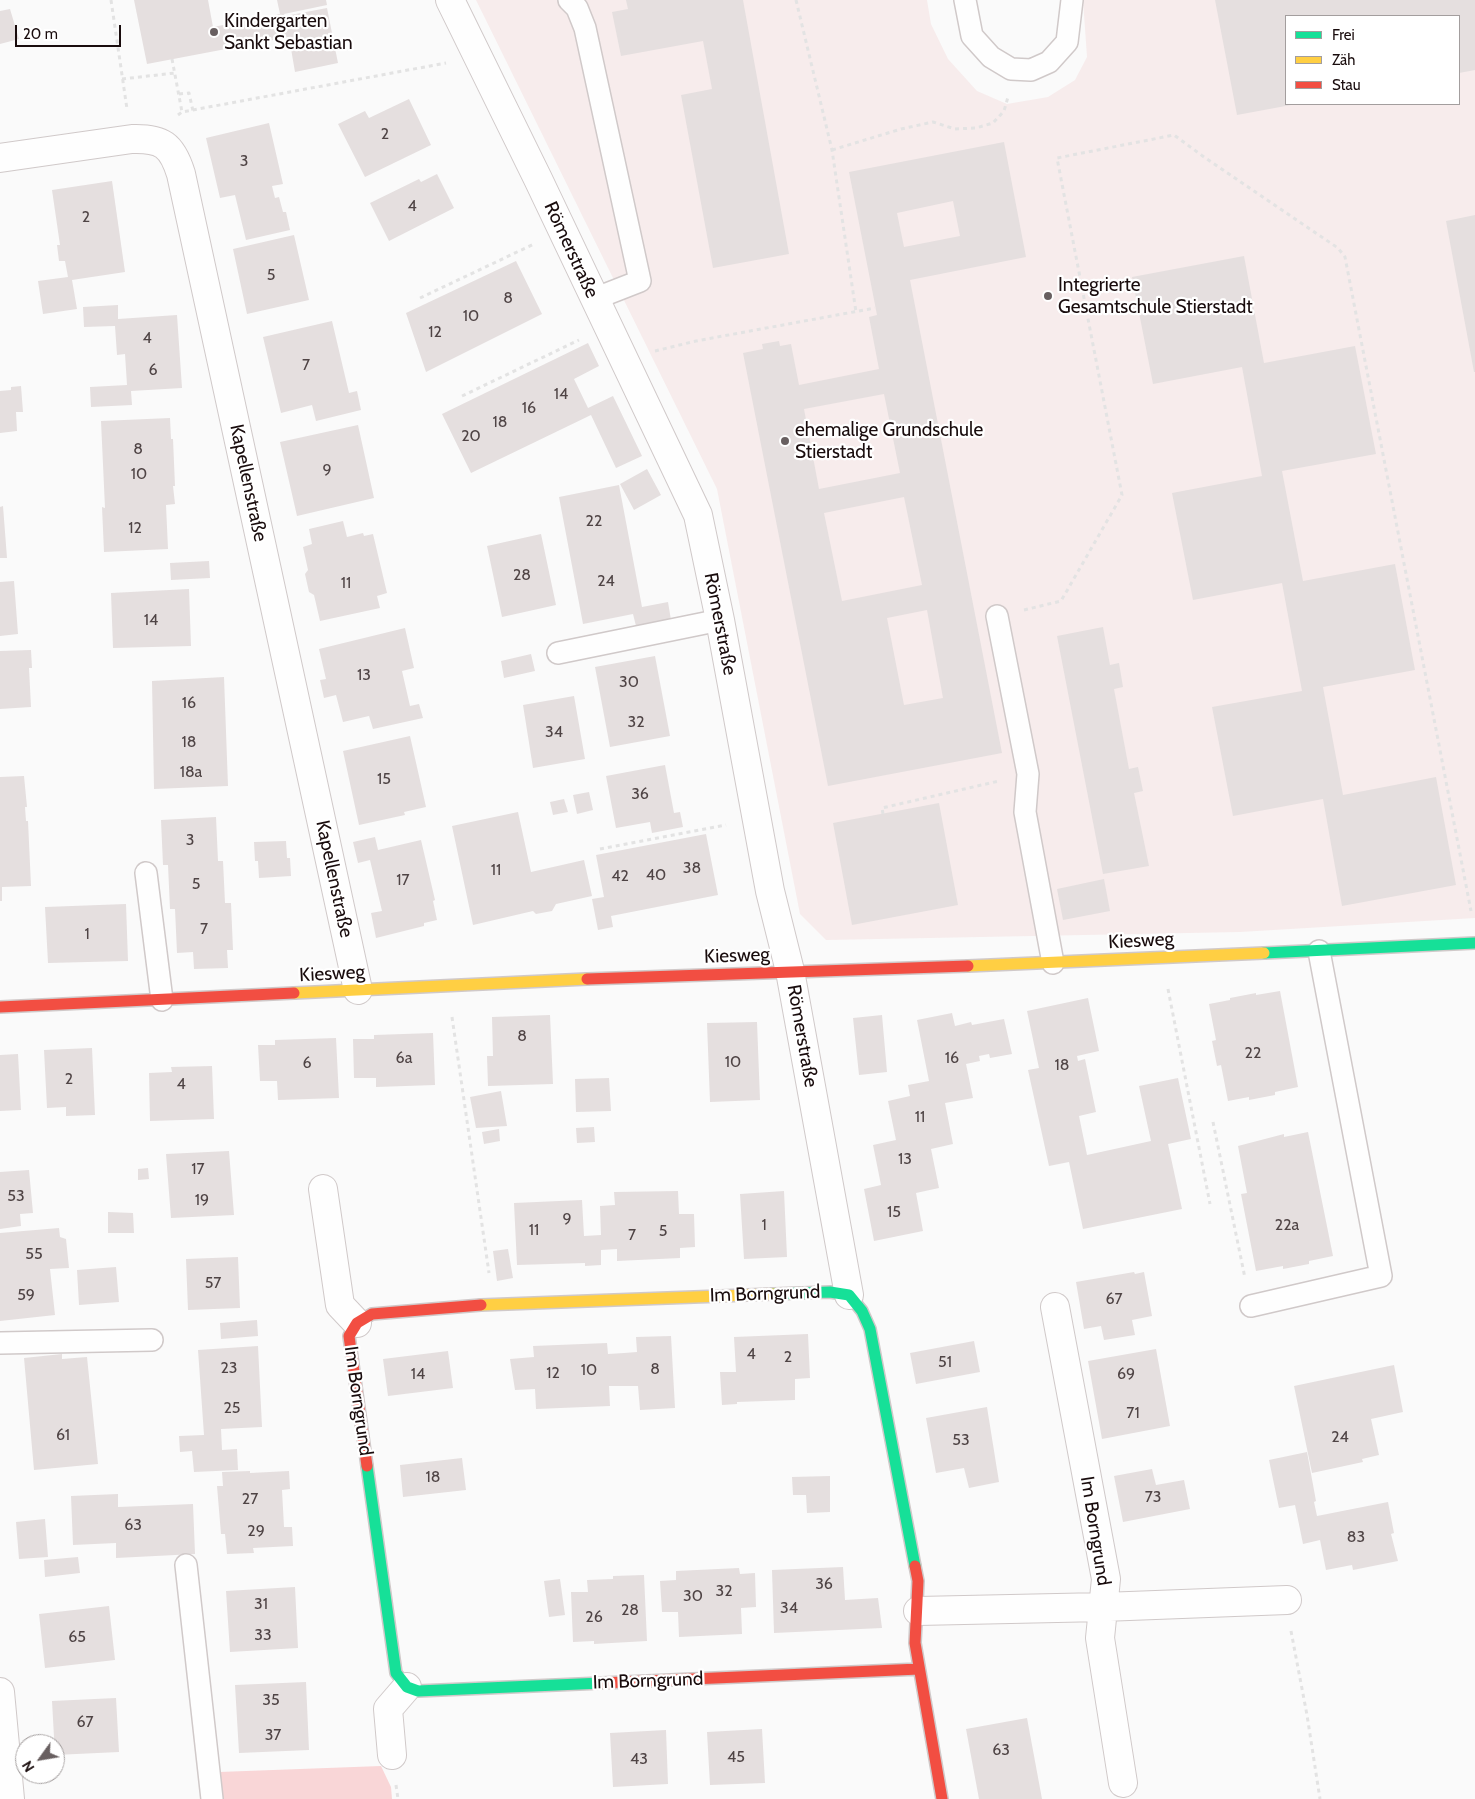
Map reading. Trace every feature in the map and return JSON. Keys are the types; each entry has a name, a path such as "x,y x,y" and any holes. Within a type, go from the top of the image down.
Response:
{"street":[{"name":"Römerstraße","path":"450,0 698,516 720,620 770,892 790,971 849,1295"},
{"path":"0,158 132,139 149,138 163,144"},
{"name":"Kapellenstraße","path":"163,144 176,157 181,174 358,990"},
{"name":"Kiesweg","path":"0,1007 447,985 790,971 1053,963 1475,943"},
{"name":"Im Borngrund","path":"323,1189 340,1305 357,1323"},
{"name":"Im Borngrund","path":"849,1295 830,1292 493,1304 372,1314 357,1323 349,1336 396,1673 407,1686 418,1690 919,1669"},
{"path":"849,1295 862,1311 870,1329 918,1581 915,1643 942,1799"},
{"name":"Im Borngrund","path":"1055,1307 1106,1579 1100,1638 1123,1783"},
{"name":"Im Borngrund","path":"918,1611 1103,1607 1287,1600"},
{"path":"392,1756 388,1709 407,1686"},
{"path":"0,1692 10,1799"}],"lane":[{"path":"569,0 577,8 585,28 640,281 594,299"},
{"path":"965,0 972,36 991,57 1011,69 1031,70 1049,62 1068,42 1072,0"},
{"path":"997,616 1028,774 1025,812 1053,963"},
{"path":"558,653 720,620"},
{"path":"146,873 162,1000"},
{"path":"1251,1306 1381,1276 1319,951"},
{"path":"0,1343 152,1340"},
{"path":"186,1565 212,1799"}],"path":[{"path":"111,0 132,139"},
{"path":"796,0 832,150 856,312"},
{"path":"172,59 182,112"},
{"path":"163,144 176,117 182,112 444,64"},
{"path":"832,150 901,129 933,122 955,129 976,128 993,123 1004,111 1007,104 1011,69"},
{"path":"122,79 175,73"},
{"path":"179,94 189,93 193,111"},
{"path":"1034,608 1061,602 1122,495 1057,158 1174,135 1338,248 1345,257 1473,918"},
{"path":"420,298 562,230"},
{"path":"622,359 696,341 875,308"},
{"path":"462,396 607,327"},
{"path":"883,814 882,808 1028,774"},
{"path":"600,849 756,819"},
{"path":"1161,957 1210,1204"},
{"path":"447,985 493,1304"},
{"path":"1213,1122 1251,1306"},
{"path":"1287,1600 1293,1648 1307,1714 1320,1799"}],"shaded area":[{"name":"Integrierte Gesamtschule Stierstadt","path":"476,0 927,0 931,24 948,59 977,91 1007,104 1048,97 1075,80 1087,57 1083,0 1475,0 1475,918 1240,932 826,940 800,914 717,489"},
{"path":"381,1766 391,1787 392,1799 223,1799 219,1772"}],"building":[{"name":"Kindergarten Sankt Sebastian","path":"134,0 208,0 213,27 280,14 277,0 326,0 327,5 284,14 285,16 327,8 338,63 295,72 289,37 147,64"},
{"path":"626,0 743,0 789,254 713,268 681,95 712,89 703,41 621,56 612,12 628,9"},
{"path":"1215,0 1475,0 1475,70 1460,73 1460,15 1285,15 1285,105 1291,105 1237,115"},
{"path":"10,9 19,39 0,44 0,11"},
{"path":"409,99 431,145 365,177 338,124 365,111 369,118"},
{"path":"269,123 283,184 272,186 275,198 279,197 283,212 286,212 290,230 246,240 235,195 220,198 206,138"},
{"name":"ehemalige Grundschule Stierstadt","path":"1004,142 1026,257 910,280 1002,753 828,786 743,353 763,349 762,344 779,341 780,346 791,344 799,385 879,369 869,317 877,315 849,172","holes":["953,201 960,236 904,247 897,213","884,394 900,473 819,489 804,409","904,497 922,585 842,601 824,513","927,610 943,698 904,705 887,618"]},
{"path":"437,174 454,208 389,241 370,203 419,179 421,182"},
{"path":"112,181 125,272 72,280 77,309 43,314 38,281 68,277 65,261 59,261 57,245 60,245 52,190"},
{"path":"1475,215 1475,372 1474,372 1446,221"},
{"path":"294,235 309,300 247,314 233,249"},
{"path":"1244,256 1264,363 1355,346 1376,454 1282,471 1303,581 1395,564 1415,670 1323,687 1343,795 1436,777 1456,885 1342,906 1323,799 1233,816 1212,707 1302,691 1282,583 1193,600 1172,493 1262,476 1242,367 1153,384 1132,277"},
{"path":"516,261 542,314 426,372 406,313"},
{"path":"118,305 118,319 177,315 182,388 131,391 132,405 91,407 90,387 127,385 125,354 117,355 115,326 84,327 83,307"},
{"path":"332,321 349,393 357,391 361,410 316,421 312,405 281,413 263,337"},
{"path":"588,343 599,366 574,379 588,408 613,396 642,456 616,468 591,415 471,473 442,414"},
{"path":"21,386 23,412 16,412 17,431 0,433 0,391 11,390 11,387"},
{"path":"170,418 171,439 173,439 175,504 166,505 168,549 104,552 102,507 105,508 101,421"},
{"path":"358,425 374,498 297,516 280,442"},
{"path":"647,469 661,495 634,510 620,484"},
{"path":"619,485 642,607 668,602 671,620 636,626 633,614 583,624 559,497"},
{"path":"3,506 7,558 0,558 0,507"},
{"path":"343,521 347,537 363,533 364,536 373,534 387,593 377,596 380,608 320,621 314,595 309,592 305,574 308,570 303,547 312,544 309,529"},
{"path":"541,534 556,605 502,617 487,546"},
{"path":"209,561 210,578 171,580 170,563"},
{"path":"14,581 18,634 0,636 0,582"},
{"path":"189,589 191,646 113,648 111,593"},
{"path":"1103,627 1110,665 1119,663 1123,687 1114,689 1129,769 1138,767 1143,791 1134,793 1149,866 1103,874 1057,636"},
{"path":"405,628 414,668 402,671 410,706 419,704 423,718 373,729 369,716 343,722 336,695 324,698 320,680 326,679 319,649"},
{"path":"31,650 32,668 29,668 31,707 0,709 0,651"},
{"path":"531,654 535,671 504,678 501,661"},
{"path":"655,656 670,736 610,747 595,667"},
{"path":"224,677 228,786 154,789 152,681"},
{"path":"574,696 585,759 533,768 523,705"},
{"path":"410,736 426,807 404,812 405,815 359,825 343,751"},
{"path":"665,765 674,813 680,812 683,827 652,833 650,822 616,828 606,776"},
{"path":"24,776 31,886 2,887 2,901 0,901 0,777"},
{"path":"589,792 593,810 577,814 573,795"},
{"path":"564,799 568,812 553,815 550,802"},
{"path":"939,803 958,905 852,925 833,823"},
{"path":"518,812 531,872 584,860 592,896 556,904 552,911 536,914 533,911 473,925 452,826"},
{"path":"216,817 218,861 223,861 225,903 231,903 233,950 227,950 228,968 194,969 193,952 177,953 175,909 170,909 168,865 163,865 161,820"},
{"path":"706,834 718,895 611,916 613,927 598,930 592,899 604,897 596,855"},
{"path":"375,837 378,850 421,840 435,900 433,901 437,920 424,923 424,926 376,938 371,913 382,911 370,860 358,863 353,842"},
{"path":"286,841 287,858 290,858 291,876 259,878 258,861 255,861 254,842"},
{"path":"1104,879 1110,911 1063,920 1057,889"},
{"path":"126,904 128,961 48,963 45,907"},
{"path":"1280,991 1298,1087 1275,1092 1275,1095 1249,1100 1249,1097 1228,1101 1221,1065 1217,1066 1212,1041 1216,1040 1209,1004 1256,993 1256,995"},
{"path":"1088,998 1099,1051 1077,1056 1078,1061 1085,1059 1096,1112 1079,1116 1087,1155 1151,1141 1139,1086 1178,1078 1191,1139 1168,1144 1182,1209 1083,1229 1069,1162 1049,1166 1028,1070 1039,1068 1027,1011"},
{"path":"952,1013 955,1026 971,1022 972,1025 1004,1019 1012,1054 990,1058 989,1054 979,1056 980,1061 966,1064 973,1098 945,1103 953,1144 931,1149 939,1188 916,1193 923,1231 874,1241 864,1189 881,1185 873,1145 896,1140 888,1101 910,1096 908,1085 929,1081 917,1020"},
{"path":"550,1015 553,1084 488,1086 487,1056 493,1056 492,1017"},
{"path":"882,1015 887,1072 859,1075 853,1018"},
{"path":"757,1022 760,1100 710,1102 707,1023"},
{"path":"433,1033 435,1085 376,1087 376,1078 354,1078 353,1039 374,1039 374,1035"},
{"path":"336,1038 339,1098 278,1100 277,1081 260,1081 258,1045 275,1045 275,1040"},
{"path":"92,1048 95,1115 66,1116 66,1107 47,1108 44,1050"},
{"path":"18,1054 21,1110 0,1111 0,1055"},
{"path":"212,1066 214,1119 150,1121 149,1073 172,1072 171,1067"},
{"path":"609,1078 611,1111 576,1112 575,1079"},
{"path":"501,1091 507,1126 476,1128 470,1097"},
{"path":"594,1127 595,1142 577,1143 576,1128"},
{"path":"499,1129 500,1141 484,1144 482,1132"},
{"path":"1308,1132 1333,1256 1309,1261 1309,1264 1283,1269 1283,1266 1256,1271 1241,1194 1247,1193 1238,1146 1284,1134 1284,1137"},
{"path":"229,1151 234,1215 171,1218 166,1154"},
{"path":"148,1168 149,1179 138,1180 138,1169"},
{"path":"29,1170 33,1213 20,1214 21,1226 0,1229 0,1172"},
{"path":"678,1191 679,1214 694,1214 695,1247 680,1248 680,1258 617,1261 617,1249 601,1250 601,1265 585,1266 585,1263 517,1265 514,1203 582,1200 584,1236 601,1235 600,1206 615,1205 614,1192"},
{"path":"784,1191 787,1257 744,1259 740,1194"},
{"path":"108,1212 133,1213 134,1233 108,1233"},
{"path":"59,1228 60,1237 66,1239 69,1268 50,1269 55,1315 0,1321 0,1233"},
{"path":"508,1249 513,1278 497,1281 493,1251"},
{"path":"238,1257 240,1308 188,1310 186,1259"},
{"path":"116,1267 119,1302 79,1305 77,1270"},
{"path":"1134,1272 1135,1274 1144,1272 1152,1316 1132,1320 1135,1335 1104,1340 1101,1326 1084,1329 1076,1282"},
{"path":"257,1320 258,1336 221,1339 220,1323"},
{"path":"808,1334 810,1378 795,1379 795,1400 737,1402 737,1404 722,1405 720,1372 736,1372 734,1337"},
{"path":"671,1336 675,1408 640,1410 638,1386 609,1386 610,1406 536,1409 535,1389 515,1390 510,1359 534,1357 533,1346 607,1343 608,1354 624,1353 637,1352 636,1337"},
{"path":"974,1341 980,1372 916,1384 910,1353"},
{"path":"258,1346 262,1427 221,1429 222,1450 237,1449 238,1470 194,1472 192,1451 180,1452 179,1436 204,1435 198,1350"},
{"path":"1156,1349 1170,1426 1102,1439 1088,1361"},
{"path":"448,1351 453,1388 388,1396 383,1359"},
{"path":"62,1354 62,1359 87,1357 98,1464 34,1470 24,1358"},
{"path":"1394,1365 1403,1412 1371,1419 1379,1455 1362,1459 1363,1462 1312,1473 1294,1386"},
{"path":"987,1407 999,1482 969,1488 964,1468 936,1473 926,1418"},
{"path":"1307,1452 1317,1516 1388,1502 1394,1533 1391,1534 1398,1561 1353,1570 1352,1565 1326,1570 1320,1540 1303,1544 1295,1505 1279,1508 1269,1460"},
{"path":"462,1458 466,1490 403,1497 400,1465"},
{"path":"1152,1469 1156,1485 1184,1480 1190,1509 1123,1522 1114,1476"},
{"path":"250,1471 250,1473 289,1471 290,1489 282,1490 284,1527 292,1527 293,1546 253,1548 254,1553 227,1554 225,1534 221,1534 217,1486 223,1486 222,1472"},
{"path":"830,1476 830,1512 807,1513 806,1495 793,1495 792,1477"},
{"path":"118,1494 118,1507 193,1504 195,1554 116,1558 116,1543 73,1545 71,1496"},
{"path":"45,1519 48,1557 19,1559 16,1522"},
{"path":"78,1557 80,1573 45,1577 44,1560"},
{"path":"843,1567 845,1600 878,1598 882,1628 774,1633 772,1570"},
{"path":"739,1568 740,1574 755,1573 756,1607 741,1608 742,1634 679,1637 678,1612 662,1612 660,1581 676,1580 676,1571"},
{"path":"644,1575 647,1641 594,1644 594,1641 573,1642 571,1592 588,1592 587,1580 613,1579 613,1576"},
{"path":"560,1579 565,1615 549,1617 544,1581"},
{"path":"295,1587 298,1648 230,1652 226,1591"},
{"path":"109,1606 115,1660 45,1668 39,1614"},
{"path":"306,1682 309,1750 239,1753 235,1685"},
{"path":"116,1698 119,1752 65,1755 65,1734 54,1734 52,1701"},
{"path":"1027,1718 1042,1799 979,1799 966,1729"},
{"path":"762,1729 765,1783 710,1785 707,1732"},
{"path":"666,1730 668,1784 613,1787 610,1733"}],"traffic: fast":[{"path":"1264,953 1475,943"},
{"path":"774,1294 830,1292 849,1295 862,1311 870,1329 915,1566"},
{"path":"367,1466 396,1673 407,1687 418,1691 602,1683"}],"traffic: slow":[{"path":"968,966 1264,953"},
{"path":"294,993 587,979"},
{"path":"481,1305 774,1294"}],"traffic: jam":[{"path":"587,979 968,966"},
{"path":"0,1007 294,993"},
{"path":"367,1466 349,1336 357,1323 372,1314 481,1305"},
{"path":"915,1566 918,1581 915,1643 942,1799"},
{"path":"602,1683 919,1669"}],"place":[{"name":"Kindergarten Sankt Sebastian","path":"214,32"},
{"name":"Integrierte Gesamtschule Stierstadt","path":"1048,296"},
{"name":"ehemalige Grundschule Stierstadt","path":"785,441"}]}
